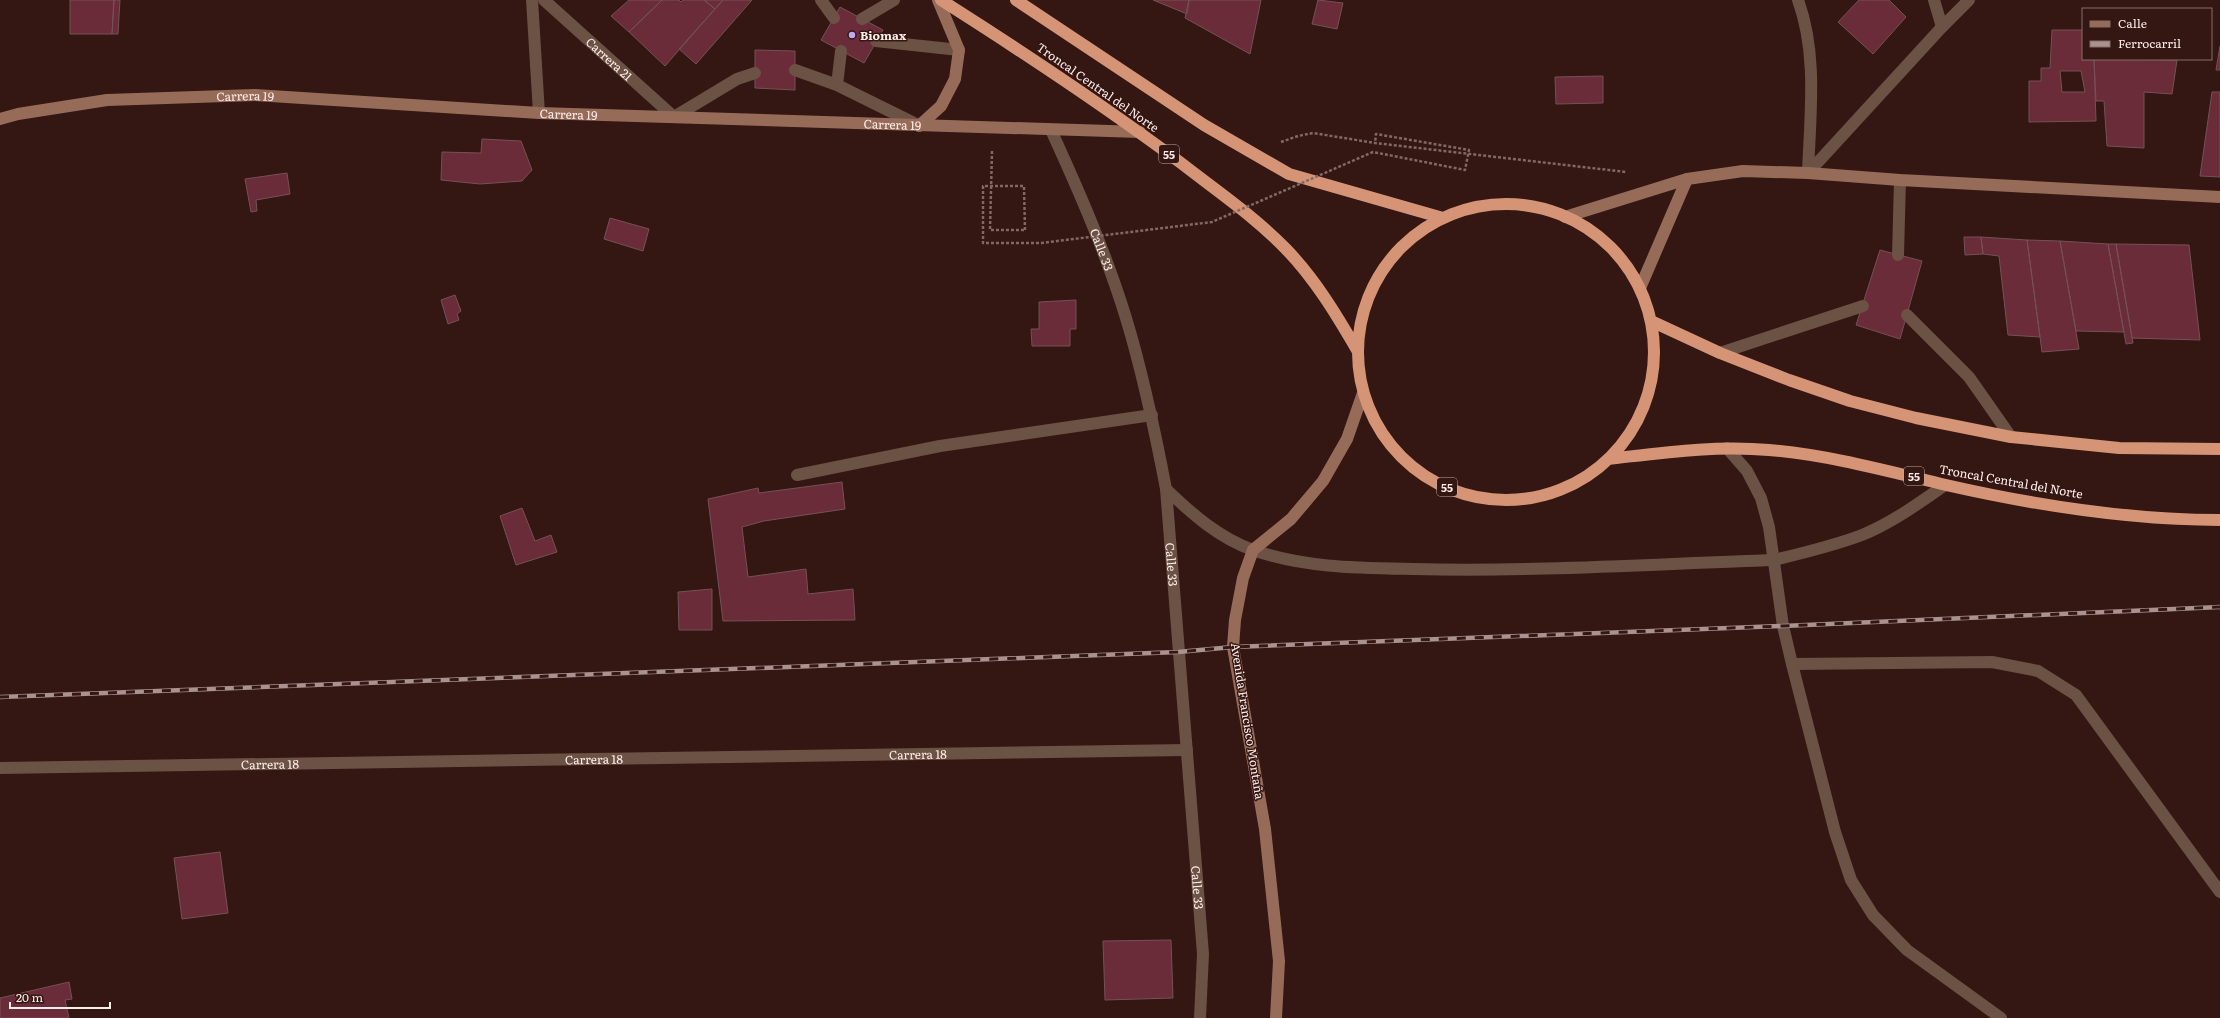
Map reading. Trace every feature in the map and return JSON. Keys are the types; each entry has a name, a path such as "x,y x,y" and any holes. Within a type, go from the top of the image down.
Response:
{"highway":[{"name":"Troncal Central del Norte","path":"940,0 1027,55 1140,132 1257,220 1287,250 1329,302 1357,350"},
{"path":"1016,0 1204,125 1289,174 1443,218"},
{"name":"55","path":"1504,204 1545,210 1565,217 1588,229 1609,246 1626,266 1640,288 1651,321 1654,346 1653,365 1648,396 1638,419 1624,440 1608,459 1583,477 1556,491 1527,498 1497,499 1466,494 1438,483 1413,467 1391,446 1375,421 1363,393 1357,350 1359,327 1365,304 1375,282 1388,262 1404,245 1423,230 1443,218 1463,211 1504,204"},
{"path":"1651,321 1720,353 1789,380 1850,401 1916,418 2011,437 2119,448 2220,449"},
{"name":"Troncal Central del Norte","path":"1608,459 1727,448 1769,450 1828,457 2001,496 2081,509 2138,515 2220,520"}],"street":[{"path":"532,0 539,113"},
{"name":"Carrera 21","path":"544,0 674,118"},
{"path":"821,0 834,18"},
{"path":"862,19 894,0"},
{"path":"795,70 836,85 919,126 941,106 955,79 958,50 940,0"},
{"path":"1798,0 1804,16 1811,53 1808,173"},
{"path":"1934,0 1942,26"},
{"path":"1808,173 1942,26 1969,0"},
{"path":"876,41 958,50"},
{"path":"836,85 841,51"},
{"path":"674,118 737,79 755,73"},
{"name":"Carrera 19","path":"0,119 18,114 107,100 255,95 539,113 1140,132"},
{"name":"Calle 33","path":"1051,130 1092,222 1126,318 1152,415 1166,489 1203,954 1200,1018"},
{"path":"1565,217 1687,179 1743,171 1808,173 1900,180 2220,197"},
{"path":"1640,288 1687,179"},
{"path":"1898,255 1900,180"},
{"path":"1720,353 1863,306"},
{"path":"1907,315 1969,376 2011,437"},
{"path":"1253,550 1291,519 1323,481 1347,439 1363,393"},
{"path":"797,475 940,446 1152,415"},
{"path":"1727,448 1747,471 1761,498 1769,527 1783,626 1835,832 1851,880 1873,915 1908,950 2001,1018"},
{"path":"1166,489 1190,513 1219,534 1253,550 1298,562 1364,568 1459,570 1774,560 1817,550 1863,535 1906,513 1945,484"},
{"name":"Avenida Francisco Montaña","path":"1253,550 1243,578 1234,620 1233,647 1265,829 1279,961 1276,1018"},
{"path":"1792,664 1992,662 2038,671 2076,694 2220,892"},
{"name":"Carrera 18","path":"0,768 1187,750"}],"path":[{"path":"993,127 990,230 1025,230 1024,186 983,186 983,243 1041,243 1212,222 1373,152 1465,170 1469,150 1376,134 1375,143"},
{"path":"1256,156 1275,143 1314,133 1375,143 1632,173"}],"building":[{"path":"70,0 114,0 112,34 70,34"},
{"path":"114,0 120,0 118,34 112,34"},
{"path":"629,0 662,0 629,32 611,16"},
{"path":"662,0 679,0 681,2 683,0 704,0 715,9 665,66 629,32"},
{"path":"704,0 723,0 715,9"},
{"path":"723,0 752,0 696,64 679,49"},
{"path":"1153,0 1189,0 1187,14"},
{"path":"1189,0 1261,0 1250,54 1185,18"},
{"path":"1318,0 1343,3 1337,29 1312,24"},
{"path":"1859,0 1889,0 1906,17 1873,54 1838,22"},
{"name":"Biomax","path":"840,7 883,30 864,63 821,40"},
{"path":"2052,30 2082,30 2082,60 2094,60 2096,121 2029,122 2029,81 2041,81 2041,68 2050,68","holes":["2060,71 2081,71 2085,92 2062,92"]},
{"path":"2220,46 2220,70 2216,70"},
{"path":"755,50 795,51 795,90 755,88"},
{"path":"2094,60 2177,60 2172,94 2144,92 2144,148 2107,146 2104,101 2096,101"},
{"path":"1603,76 1603,103 1556,104 1555,77"},
{"path":"2212,92 2220,92 2220,177 2200,176"},
{"path":"482,139 521,141 532,170 522,181 480,184 441,180 442,152 481,153"},
{"path":"287,173 290,194 256,200 257,211 251,212 245,179"},
{"path":"610,218 649,229 643,251 604,239"},
{"path":"1964,237 1981,237 1983,254 1965,255"},
{"path":"1981,237 2027,240 2040,337 2008,335 1999,256 1983,254"},
{"path":"2027,240 2060,241 2079,349 2042,352"},
{"path":"2060,241 2108,244 2124,332 2076,331"},
{"path":"2108,244 2116,244 2133,343 2126,344"},
{"path":"2116,244 2189,245 2200,340 2132,338"},
{"path":"1880,250 1922,261 1900,339 1856,325"},
{"path":"455,295 461,311 457,314 459,320 448,324 441,300"},
{"path":"1076,300 1076,329 1070,329 1070,346 1032,346 1031,329 1039,329 1039,302"},
{"path":"842,482 845,509 764,521 742,527 748,577 806,569 808,594 853,589 855,620 723,621 708,499 758,488 759,493"},
{"path":"522,508 535,541 551,535 557,552 516,565 500,516"},
{"path":"712,589 712,630 679,630 678,592"},
{"path":"220,852 228,913 182,919 174,858"},
{"path":"1171,940 1173,998 1105,1000 1103,941"},
{"path":"69,982 72,999 65,1000 69,1018 0,1018 0,998"}],"railway":[{"path":"0,697 1178,652 1233,647 1783,626 2220,607"}],"place":[{"name":"Biomax","path":"852,35"}]}
